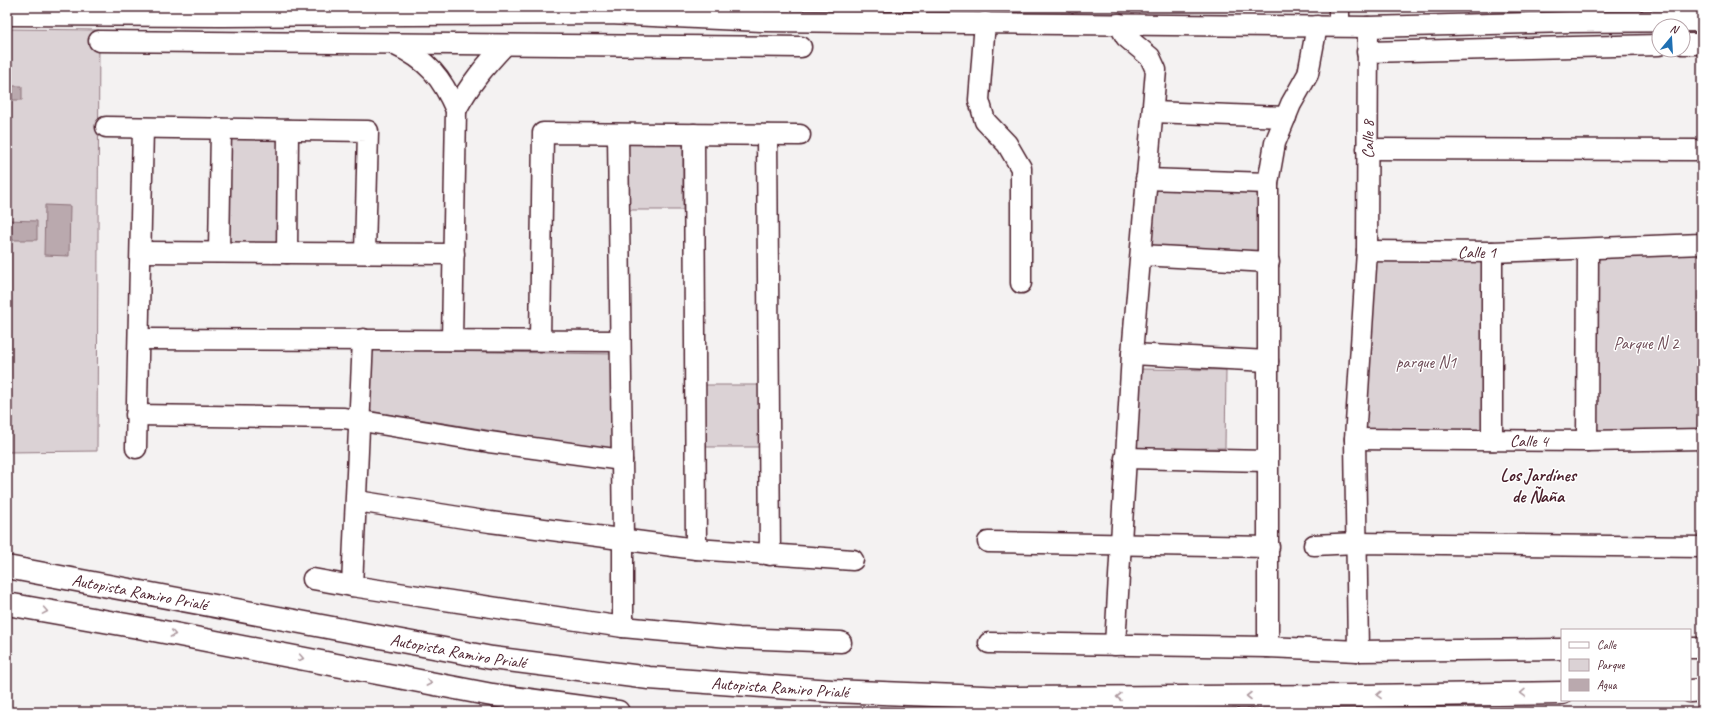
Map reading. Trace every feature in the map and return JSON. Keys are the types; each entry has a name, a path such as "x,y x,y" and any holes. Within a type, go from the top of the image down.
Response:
{"highway":[{"name":"Autopista Ramiro Prialé","path":"7,567 492,658 649,678 832,691 1008,698 1561,693"},
{"path":"7,604 138,627 492,695 618,712"},
{"path":"1691,690 1702,690"},
{"path":"1402,712 1410,704 1447,694"}],"street":[{"path":"7,15 173,16 222,12 610,11 985,22 1317,26 1339,17 1368,27 1570,22 1702,21"},
{"path":"173,16 182,42"},
{"path":"740,47 771,16"},
{"path":"985,22 979,100 985,121 1007,144 1021,168 1021,283"},
{"path":"1115,644 1132,354 1156,70 1150,56 1126,37 1119,24"},
{"path":"1268,647 1268,183 1275,143 1291,104 1308,74 1317,26"},
{"name":"Calle 8","path":"1358,651 1355,439 1367,251 1368,27"},
{"path":"98,41 801,47"},
{"path":"394,44 414,54 432,69 447,90 456,110 452,340"},
{"path":"1691,44 1702,44"},
{"path":"456,110 468,88 483,68 505,45"},
{"path":"1367,52 1651,45"},
{"path":"1152,112 1286,116"},
{"path":"106,127 368,131 365,253"},
{"path":"136,448 143,128"},
{"path":"219,252 221,129"},
{"path":"287,253 288,130"},
{"path":"540,340 544,133 800,135"},
{"path":"618,134 624,540 623,627"},
{"path":"694,134 696,550"},
{"path":"767,135 770,554"},
{"path":"1367,149 1702,150"},
{"path":"1146,179 1268,183"},
{"name":"Calle 1","path":"1367,251 1492,252 1588,250 1702,244"},
{"path":"1587,441 1588,250"},
{"path":"141,252 454,254"},
{"path":"1492,252 1492,440"},
{"path":"1140,255 1269,262"},
{"path":"139,339 620,341"},
{"path":"352,586 363,339"},
{"path":"1132,354 1268,361"},
{"path":"136,414 344,418 489,442 622,460"},
{"name":"Calle 4","path":"1355,439 1587,441 1702,439"},
{"path":"1125,458 1267,461"},
{"path":"356,501 490,522 696,550 853,560"},
{"path":"988,542 1269,547"},
{"path":"1314,545 1356,543 1702,547"},
{"path":"313,579 623,627 739,638 841,642"},
{"path":"989,643 1268,647 1358,651 1561,649"},
{"path":"1691,648 1702,648"}],"green space":[{"path":"7,29 99,30 97,451 7,452"},
{"path":"232,136 277,136 282,142 280,248 225,248 226,142"},
{"path":"628,142 683,142 683,210 628,210"},
{"path":"1152,185 1261,190 1262,257 1146,250"},
{"name":"Parque N 2","path":"1699,251 1698,431 1594,435 1594,255"},
{"name":"parque N1","path":"1372,258 1487,259 1487,434 1361,433"},
{"path":"370,350 614,354 611,450 369,411"},
{"path":"1139,369 1226,370 1225,448 1136,449"},
{"path":"704,385 760,385 760,447 704,447"}],"water":[{"path":"7,86 22,86 22,100 7,100"},
{"path":"45,205 70,206 69,256 44,255"},
{"path":"7,220 37,221 37,240 7,240"}],"district":[{"name":"Los Jardínes de Ñaña","path":"1538,485"}]}
